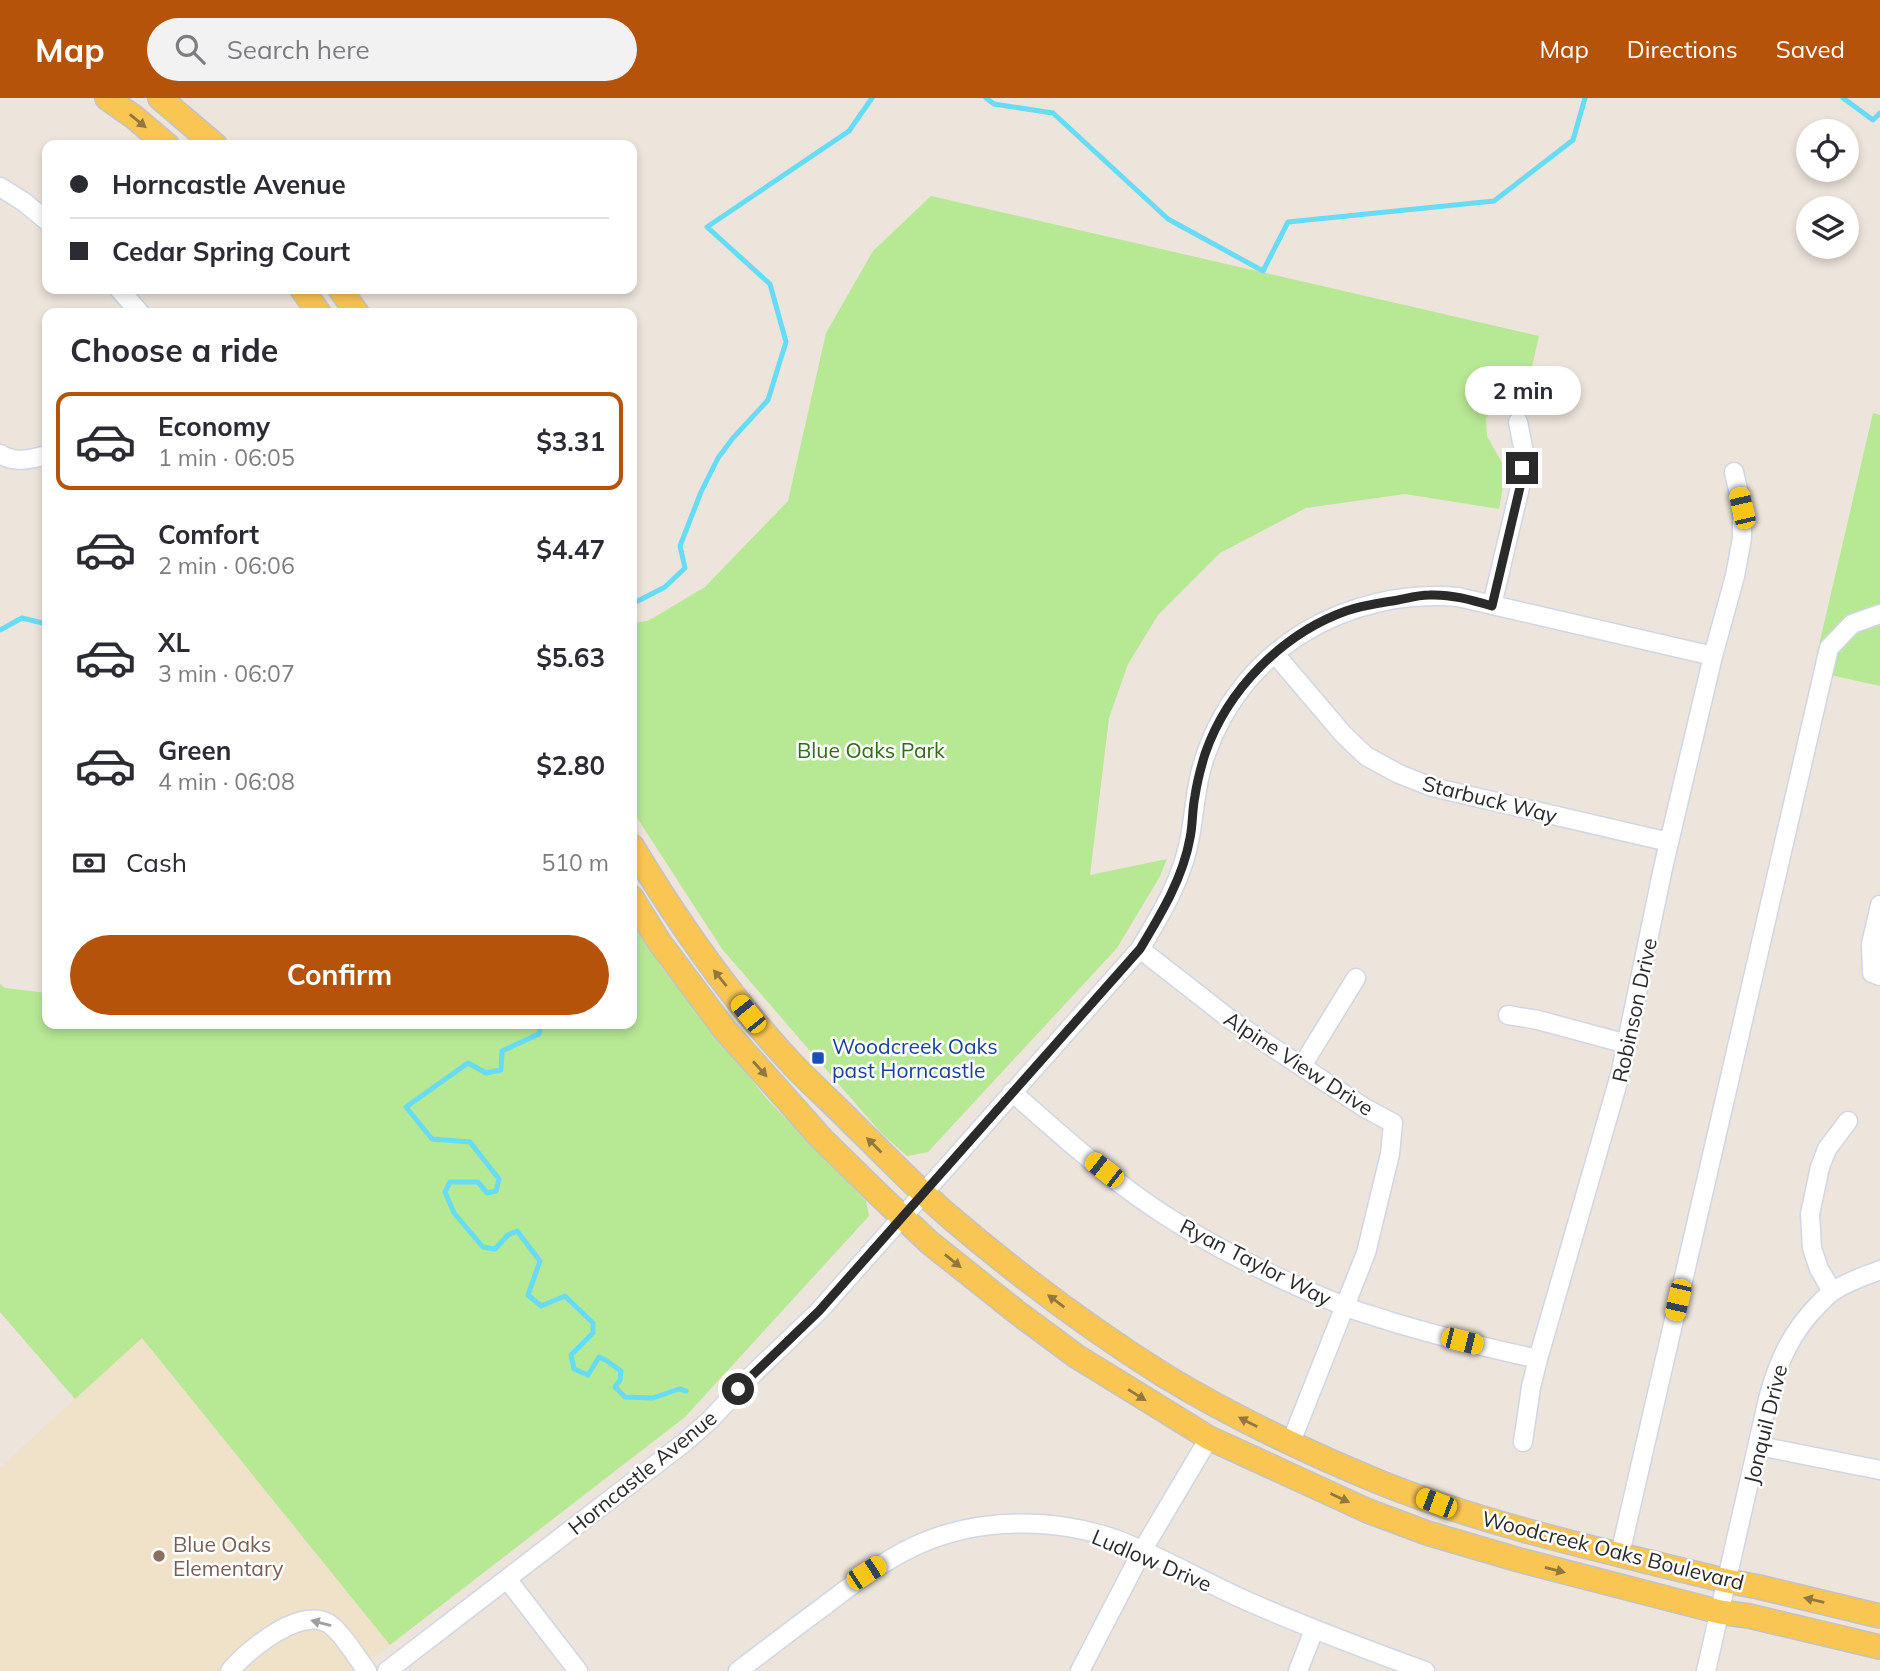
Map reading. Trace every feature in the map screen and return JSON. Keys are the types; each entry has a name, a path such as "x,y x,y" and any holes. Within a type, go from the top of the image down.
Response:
{"main road":[{"path":"107,98 161,140"},
{"path":"160,98 209,140"},
{"name":"Woodcreek Oaks Boulevard","path":"637,854 709,965 795,1066 951,1218 1086,1323 1166,1376 1248,1422 1380,1482 1436,1503 1536,1534 1880,1616"},
{"name":"Woodcreek Oaks Boulevard","path":"637,906 660,943 725,1030 821,1138 930,1243 1076,1356 1209,1438 1368,1511 1427,1533 1519,1560 1720,1612 1749,1616 1880,1647"}],"street":[{"path":"0,187 42,217"},
{"path":"123,294 136,308"},
{"path":"1492,606 1521,483 1524,452 1518,422"},
{"path":"0,454 8,459 23,461 42,456"},
{"name":"Robinson Drive","path":"1523,1442 1538,1359 1628,1044 1669,842 1735,576 1742,538 1742,508 1734,471"},
{"path":"923,1192 1140,949 1176,884 1190,839 1195,796 1205,754 1222,716 1256,671 1296,637 1346,611 1370,604 1429,595 1458,597 1713,656"},
{"path":"1620,1554 1829,648 1852,625 1880,614"},
{"name":"Starbuck Way","path":"1275,654 1366,756 1399,774 1432,787 1669,842"},
{"path":"1880,905 1871,944 1872,973 1880,976"},
{"name":"Alpine View Drive","path":"1140,949 1231,1020 1365,1108 1393,1123 1390,1154 1366,1253 1291,1442"},
{"path":"1301,1066 1356,978"},
{"path":"1508,1015 1538,1020 1628,1044"},
{"name":"Ryan Taylor Way","path":"1012,1092 1139,1198 1207,1241 1267,1272 1345,1307 1414,1328 1538,1359"},
{"path":"1832,1291 1819,1269 1812,1248 1810,1214 1827,1149 1848,1121"},
{"name":"Horncastle Avenue","path":"387,1671 710,1420 753,1374 819,1311 923,1192"},
{"name":"Jonquil Drive","path":"1706,1671 1775,1375 1787,1345 1832,1291 1880,1270"},
{"path":"1080,1671 1142,1551 1209,1438"},
{"path":"1759,1446 1880,1470"},
{"name":"Ludlow Drive","path":"738,1671 883,1562 919,1544 955,1532 995,1525 1052,1525 1093,1532 1142,1551 1314,1630 1425,1671"},
{"path":"507,1579 578,1671"},
{"path":"230,1671 255,1646 281,1630 309,1620 332,1626 367,1671"},
{"path":"1298,1671 1314,1630"}],"shaded area":[{"name":"Blue Oaks Elementary","path":"141,1337 390,1645 356,1671 0,1671 0,1468"}],"green space":[{"name":"Blue Oaks Park","path":"931,196 1539,336 1526,392 1500,397 1486,418 1487,436 1506,470 1499,509 1405,494 1306,508 1220,553 1158,615 1128,664 1109,718 1090,875 1167,859 1159,878 1117,948 928,1152 907,1156 881,1133 722,949 637,818 637,622 648,621 705,587 788,501 826,333 873,251"},
{"path":"1873,413 1880,415 1880,686 1813,671"},
{"path":"637,927 662,968 767,1099 866,1201 869,1216 685,1417 390,1645 142,1338 75,1399 0,1312 0,984 5,988 42,992 42,1029 637,1029"}],"waterway":[{"path":"637,601 665,587 685,568 680,546 701,492 718,458 768,400 786,342 770,284 707,227 849,131 872,98"},
{"path":"986,98 994,104 1053,113 1168,219 1263,271 1288,222 1494,201 1573,140 1585,98"},
{"path":"1843,98 1873,120 1880,113"},
{"path":"0,630 22,618 42,623"},
{"path":"540,1029 539,1034 502,1051 501,1070 486,1073 468,1063 406,1107 432,1139 470,1142 499,1179 496,1191 487,1193 478,1182 450,1182 445,1192 454,1213 483,1247 495,1249 508,1235 517,1231 540,1261 528,1295 541,1306 565,1296 593,1323 593,1333 571,1355 574,1369 588,1375 599,1357 607,1361 621,1371 620,1380 615,1387 625,1397 653,1398 679,1389 686,1391"}],"place":[{"name":"Woodcreek Oaks past Horncastle","path":"818,1058"},
{"name":"Blue Oaks Elementary","path":"159,1556"}],"route":[{"path":"738,1389 819,1311 1140,949 1176,884 1190,839 1195,796 1205,754 1222,716 1238,692 1256,671 1296,637 1346,611 1370,604 1429,595 1458,597 1492,606 1521,483 1522,468"}]}
